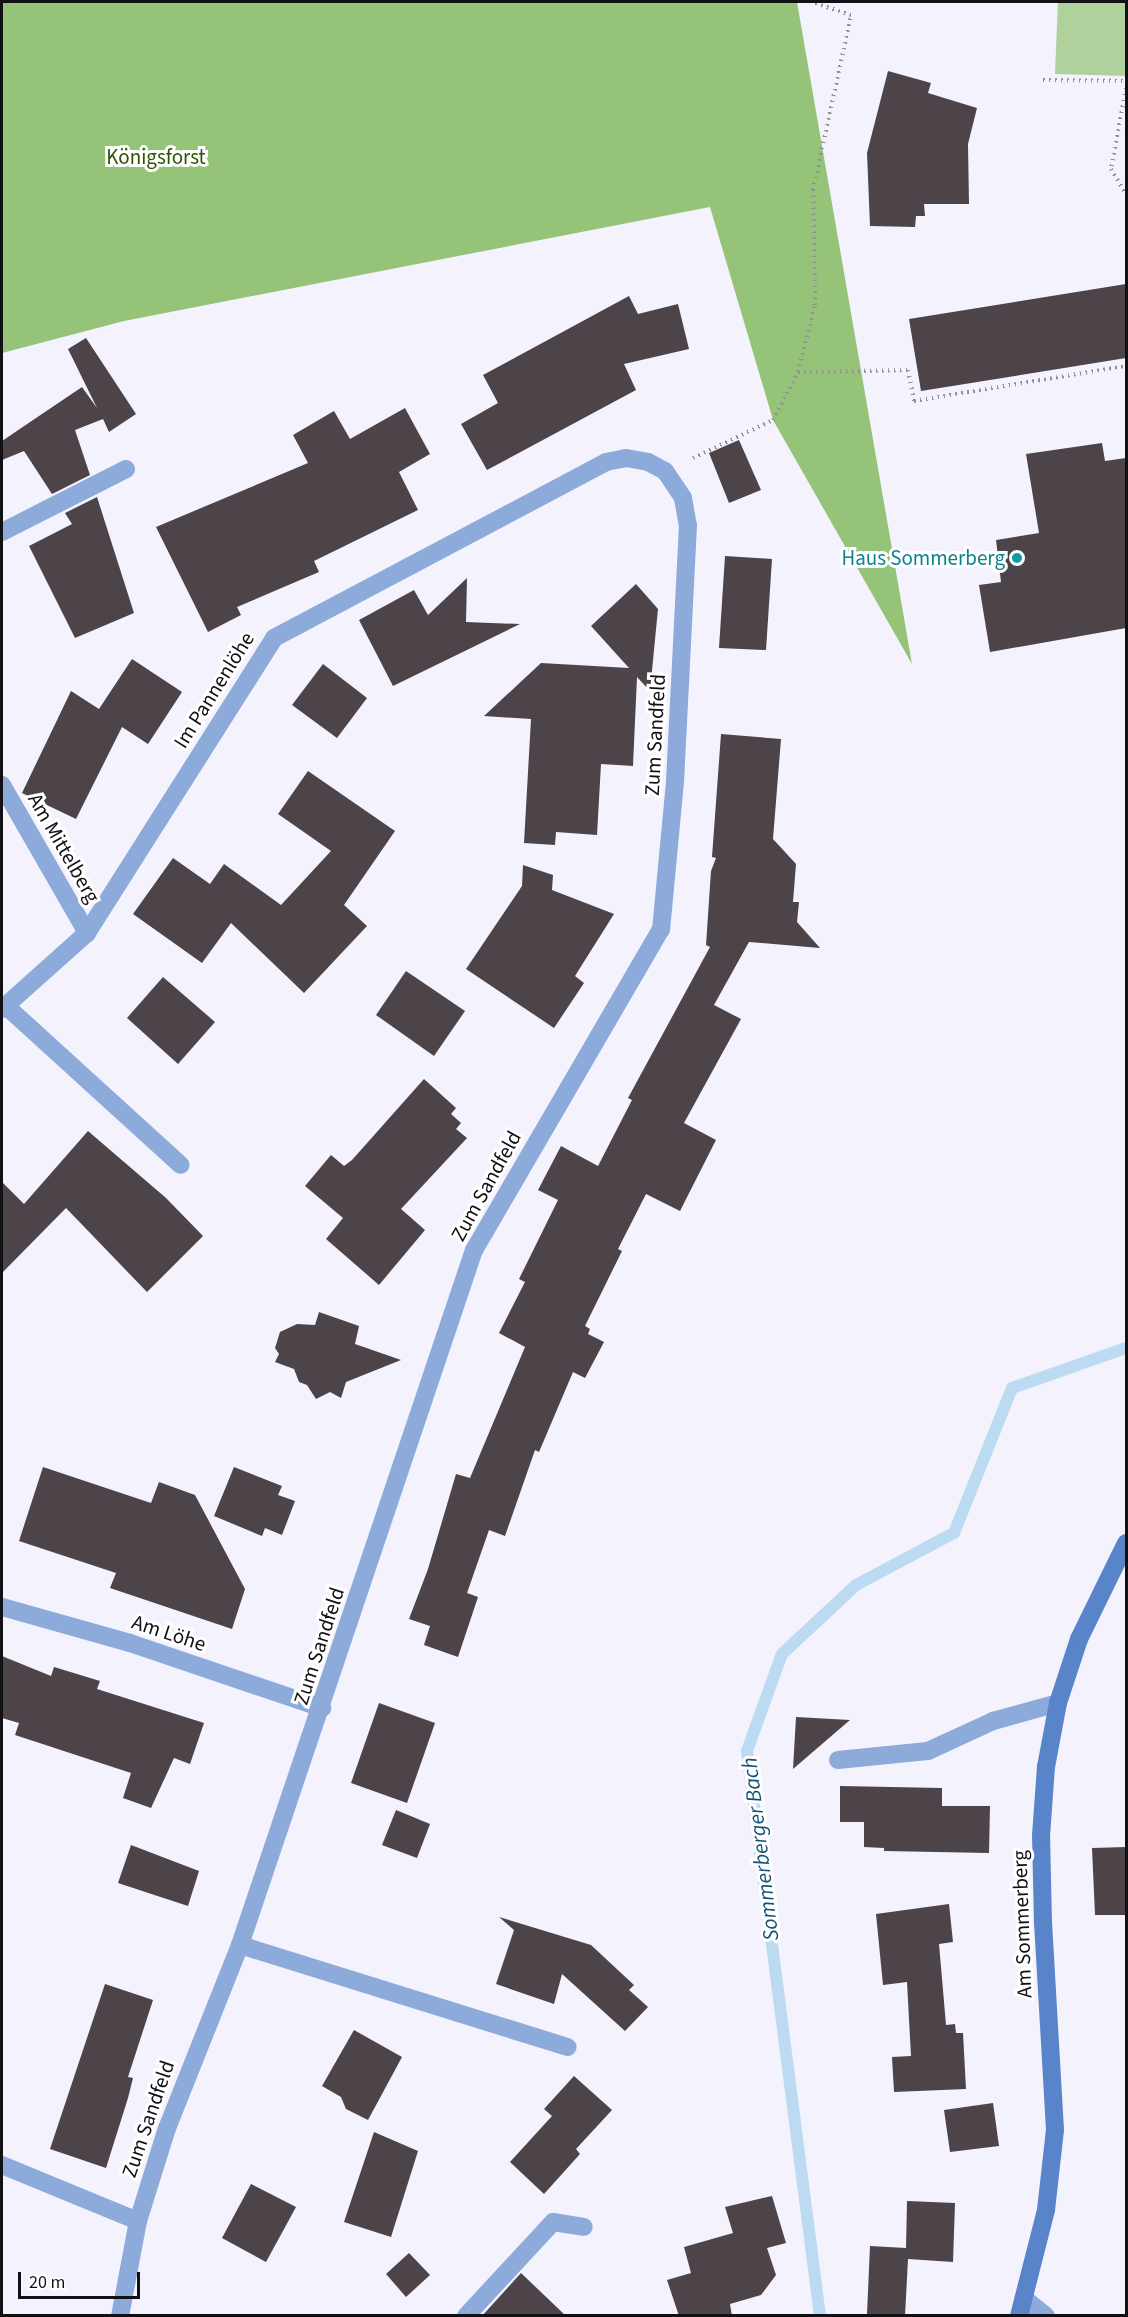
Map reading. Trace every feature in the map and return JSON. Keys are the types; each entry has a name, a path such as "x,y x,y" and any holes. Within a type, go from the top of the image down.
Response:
{"street":[{"name":"Im Pannenlöhe","path":"4,1008 87,933 274,638 591,469 626,458 648,462"},
{"name":"Zum Sandfeld","path":"120,2316 138,2221 183,2084 240,1945 322,1708 474,1250 661,929 675,782 688,525 683,498 665,471 648,462"},
{"path":"2,532 126,469"},
{"name":"Am Mittelberg","path":"2,785 87,933"},
{"path":"4,1008 181,1166"},
{"name":"Am Sommerberg","path":"1022,2307 1046,2210 1055,2130 1041,1836 1046,1767 1058,1703 1079,1639 1126,1543"},
{"name":"Am Löhe","path":"2,1606 130,1643 322,1708"},
{"path":"837,1760 928,1751 993,1721 1058,1703"},
{"path":"240,1945 567,2047"},
{"path":"2,2165 138,2221"},
{"path":"466,2316 553,2222 584,2227"},
{"path":"1022,2307 1046,2316"}],"path":[{"path":"665,471 773,420 798,372 815,305 813,190 850,15 812,2"},
{"path":"1043,80 1126,81"},
{"path":"1126,88 1111,169 1126,194"},
{"path":"798,372 908,370 914,401 1126,366"}],"green space":[{"name":"Königsforst","path":"2,2 797,2 912,664 773,420 710,207 124,321 2,353"},
{"path":"1058,2 1126,2 1126,76 1055,74"}],"building":[{"path":"888,71 931,83 928,93 977,108 968,144 969,204 924,204 925,216 916,216 915,227 870,226 867,153"},
{"path":"1126,284 1126,358 921,391 909,319"},
{"path":"629,296 638,314 678,304 689,349 624,364 636,390 487,470 461,424 498,403 483,375"},
{"path":"86,338 136,414 109,432 103,419 75,430 90,475 52,494 24,451 2,460 2,441 82,387 97,408 68,349"},
{"path":"405,408 430,454 399,472 418,510 314,561 319,572 237,607 241,615 208,632 156,527 308,463 293,435 334,411 350,439"},
{"path":"739,440 761,490 729,503 709,453"},
{"name":"Haus Sommerberg","path":"1102,443 1105,461 1126,458 1126,628 990,652 979,585 1001,582 996,540 1039,533 1026,454"},
{"path":"97,497 134,613 75,638 29,546 72,524 65,513"},
{"path":"725,556 772,559 766,650 719,648"},
{"path":"467,578 466,622 520,624 393,686 359,620 414,590 428,615"},
{"path":"636,584 658,609 650,691 637,677 633,766 601,764 597,835 556,832 555,845 524,843 531,719 484,716 541,663 629,668 591,626"},
{"path":"132,659 182,692 148,744 122,727 76,819 22,793 71,691 99,709"},
{"path":"323,664 367,698 337,738 292,705"},
{"path":"721,734 781,739 773,839 796,864 793,902 799,902 797,922 820,948 749,942 714,1005 741,1019 684,1123 716,1140 680,1211 646,1194 618,1249 622,1251 585,1326 590,1329 588,1334 604,1342 585,1378 573,1372 539,1452 535,1450 505,1536 489,1530 467,1593 478,1597 458,1657 424,1645 430,1626 409,1619 428,1569 456,1474 470,1478 525,1347 499,1333 525,1282 519,1279 558,1200 538,1190 561,1146 598,1166 632,1100 628,1098 710,947 706,945 711,871 716,858 712,857"},
{"path":"308,771 395,831 344,905 367,926 304,993 231,923 202,963 133,914 173,858 210,884 224,864 281,905 331,851 278,814"},
{"path":"523,865 553,875 552,890 614,914 575,976 584,983 554,1028 466,969 522,886"},
{"path":"406,971 465,1011 434,1056 376,1015"},
{"path":"163,977 215,1022 178,1064 127,1018"},
{"path":"424,1079 456,1108 451,1114 461,1123 456,1129 467,1138 401,1209 425,1230 379,1285 326,1239 343,1218 305,1186 331,1155 344,1166 352,1160"},
{"path":"88,1131 166,1198 203,1236 147,1292 66,1208 2,1273 2,1182 24,1204"},
{"path":"319,1312 359,1326 355,1344 401,1360 346,1382 341,1398 330,1392 316,1399 307,1385 299,1382 294,1369 275,1362 279,1354 275,1348 280,1332 297,1324 315,1325"},
{"path":"43,1467 151,1503 159,1482 195,1495 245,1589 232,1629 110,1588 116,1573 19,1541"},
{"path":"234,1467 282,1486 278,1495 295,1501 282,1535 265,1528 262,1536 214,1516"},
{"path":"2,1656 51,1676 54,1667 100,1681 97,1689 204,1723 190,1764 174,1758 151,1808 123,1798 131,1773 15,1735 19,1723 2,1718"},
{"path":"379,1703 435,1723 407,1803 351,1783"},
{"path":"796,1717 850,1720 793,1769"},
{"path":"840,1786 942,1788 942,1806 990,1806 989,1853 884,1851 884,1848 864,1847 864,1822 840,1822"},
{"path":"396,1810 430,1824 417,1858 382,1845"},
{"path":"131,1845 199,1871 188,1906 118,1883"},
{"path":"1126,1847 1126,1915 1095,1915 1092,1848"},
{"path":"949,1904 953,1942 939,1944 946,2025 955,2024 956,2033 963,2033 966,2089 894,2092 892,2057 911,2056 907,1982 883,1985 876,1914"},
{"path":"499,1917 591,1945 634,1985 629,1990 648,2007 625,2031 562,1974 554,2004 496,1984 514,1930"},
{"path":"105,1984 153,2000 128,2077 133,2078 106,2168 50,2149"},
{"path":"354,2030 402,2057 368,2120 346,2109 341,2097 322,2086"},
{"path":"574,2076 612,2110 576,2149 580,2154 544,2194 510,2162 552,2116 544,2109"},
{"path":"993,2103 999,2146 950,2152 944,2110"},
{"path":"374,2132 418,2151 391,2237 344,2222"},
{"path":"251,2184 296,2207 266,2262 222,2238"},
{"path":"772,2196 786,2243 767,2248 776,2275 761,2295 730,2304 732,2316 679,2316 667,2280 691,2273 684,2247 733,2233 725,2207"},
{"path":"907,2201 955,2203 953,2262 908,2259 905,2316 867,2314 870,2246 906,2248"},
{"path":"409,2253 430,2275 406,2297 386,2274"},
{"path":"521,2273 566,2316 482,2316"}],"waterway":[{"name":"Sommerberger Bach","path":"820,2316 747,1751 782,1654 856,1585 954,1533 1012,1388 1123,1349"}],"place":[{"name":"Haus Sommerberg","path":"1017,558"}]}
